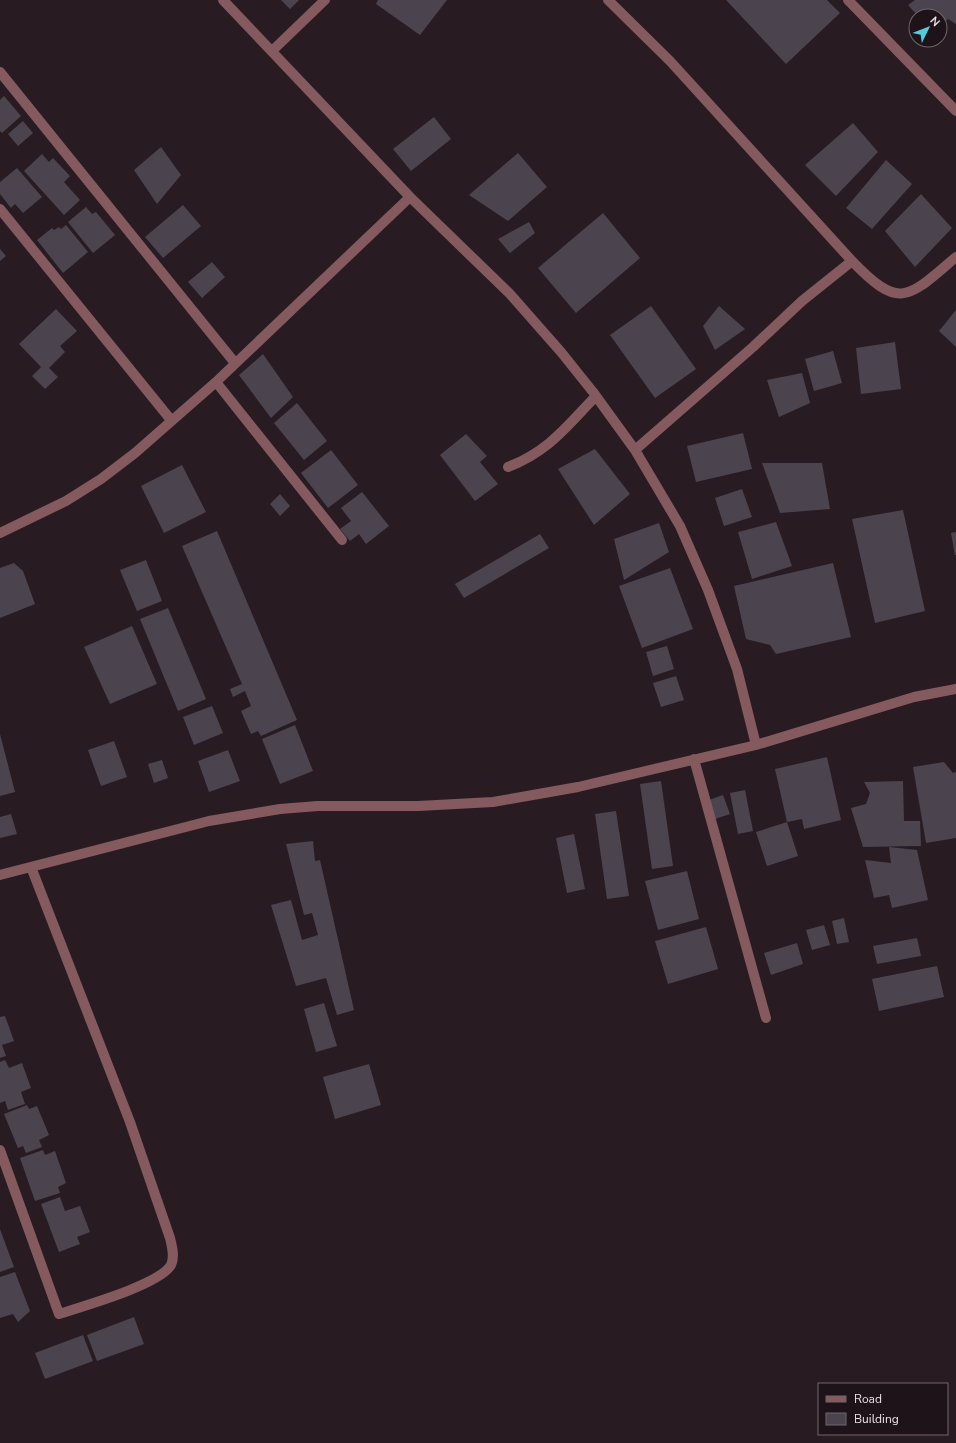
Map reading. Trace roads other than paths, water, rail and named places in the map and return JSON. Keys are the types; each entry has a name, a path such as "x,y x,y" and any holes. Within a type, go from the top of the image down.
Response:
{"street":[{"path":"223,0 410,196 510,294 561,352 596,396 635,450 680,526 708,590 737,669 756,745"},
{"path":"272,51 325,0"},
{"path":"608,0 670,61 852,262 874,284 885,291 903,294 915,290 956,257"},
{"path":"848,0 956,110"},
{"path":"0,72 235,363"},
{"path":"0,533 66,501 101,479 135,453 216,382 410,196"},
{"path":"0,209 172,420"},
{"path":"635,450 753,347 802,301 852,262"},
{"path":"216,382 342,540"},
{"path":"508,467 527,460 550,444 596,396"},
{"path":"0,875 209,821 280,809 318,806 418,806 493,802 578,786 756,745 914,697 956,689"},
{"path":"694,760 766,1018"},
{"path":"0,1150 59,1314 154,1279 169,1268 173,1258 170,1238 130,1122 31,867"}]}
